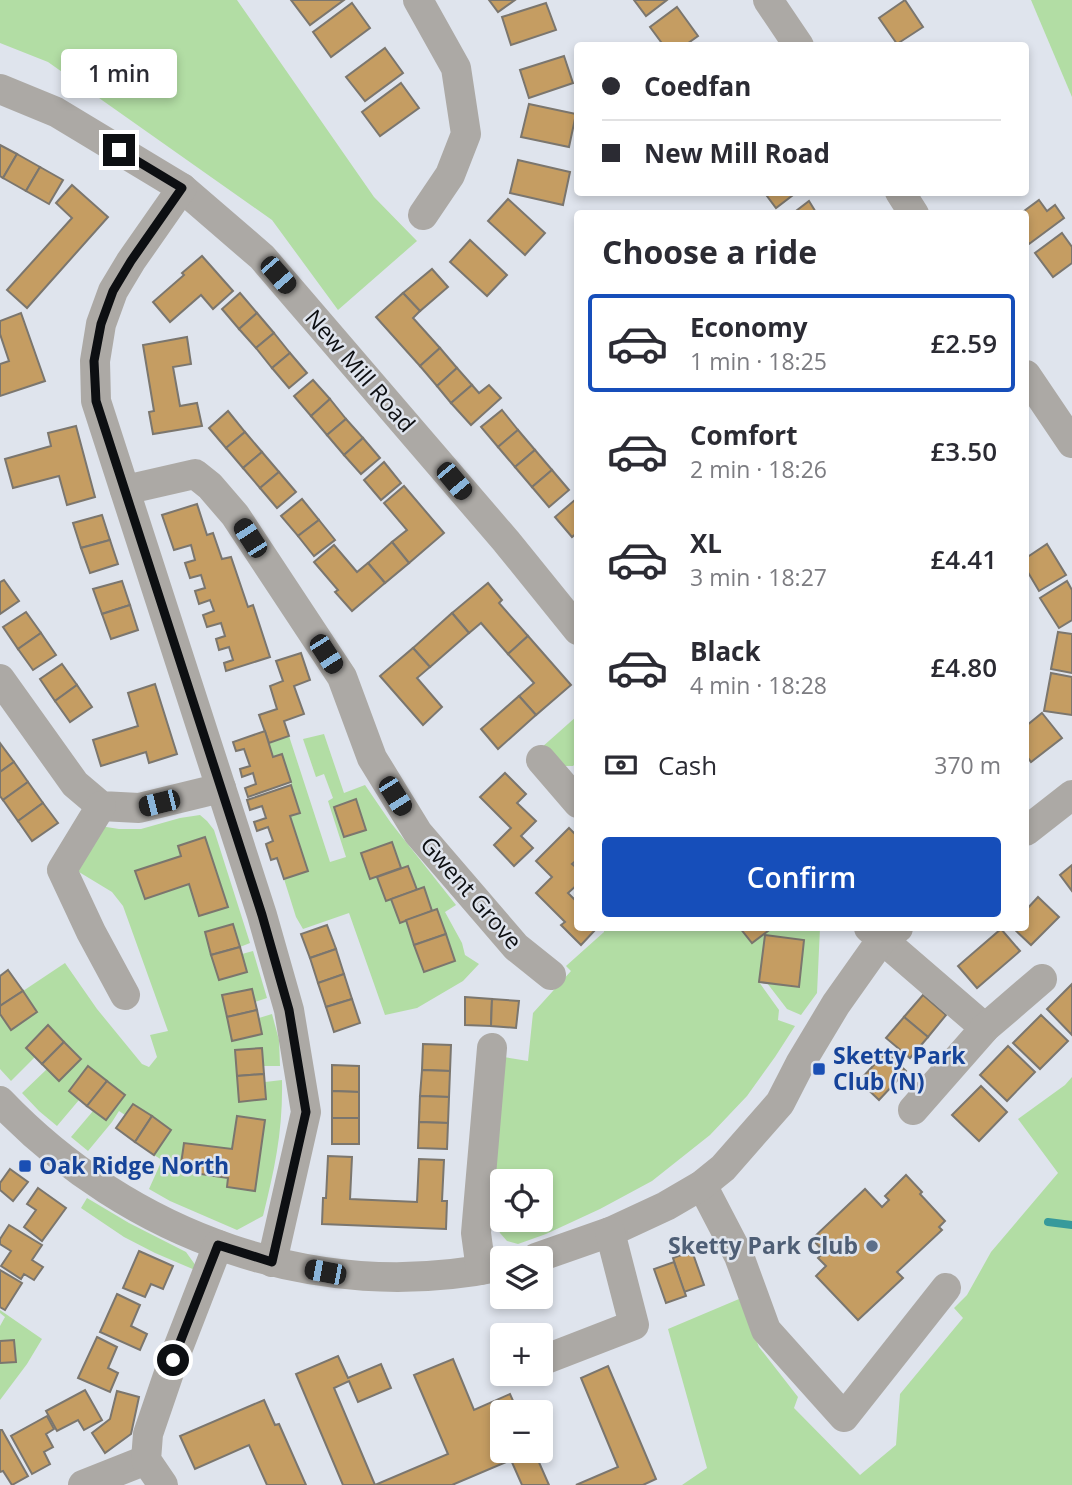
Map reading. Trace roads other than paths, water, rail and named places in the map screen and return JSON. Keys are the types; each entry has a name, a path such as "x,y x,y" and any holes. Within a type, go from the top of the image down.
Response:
{"street":[{"path":"418,0 456,68 466,134 450,175 423,215"},
{"path":"768,0 796,42"},
{"name":"New Mill Road","path":"0,89 56,112 182,188 262,257 497,531 574,625"},
{"path":"182,188 113,291 101,324 94,361 96,401 262,915 289,1010 306,1112 272,1262"},
{"path":"1029,379 1072,443"},
{"name":"Gwent Grove","path":"125,490 195,474 210,486 235,515 342,677 372,758 418,833 516,947 551,975"},
{"path":"0,679 75,784 101,806 139,808 221,788"},
{"path":"541,760 574,798"},
{"path":"1029,829 1072,795"},
{"path":"101,806 62,870 125,995"},
{"path":"553,1252 610,1232 666,1206 702,1185 723,1168 780,1103 800,1064 883,931 985,1028"},
{"path":"913,1110 985,1028 1042,979"},
{"path":"490,1266 476,1233 492,1048"},
{"path":"0,1101 41,1140 103,1188 150,1216 218,1245 272,1262 376,1278 427,1277 490,1268"},
{"path":"702,1185 739,1256 766,1330 844,1417 946,1288"},
{"path":"553,1356 634,1325 610,1232"},
{"path":"163,1485 146,1460 148,1434 182,1336 218,1245"},
{"path":"83,1485 146,1460"}],"waterway":[{"path":"1048,1222 1072,1225"}],"place":[{"name":"Sketty Park Club (N)","path":"819,1069"},
{"name":"Oak Ridge North","path":"25,1166"},
{"name":"Sketty Park Club","path":"872,1246"}]}
